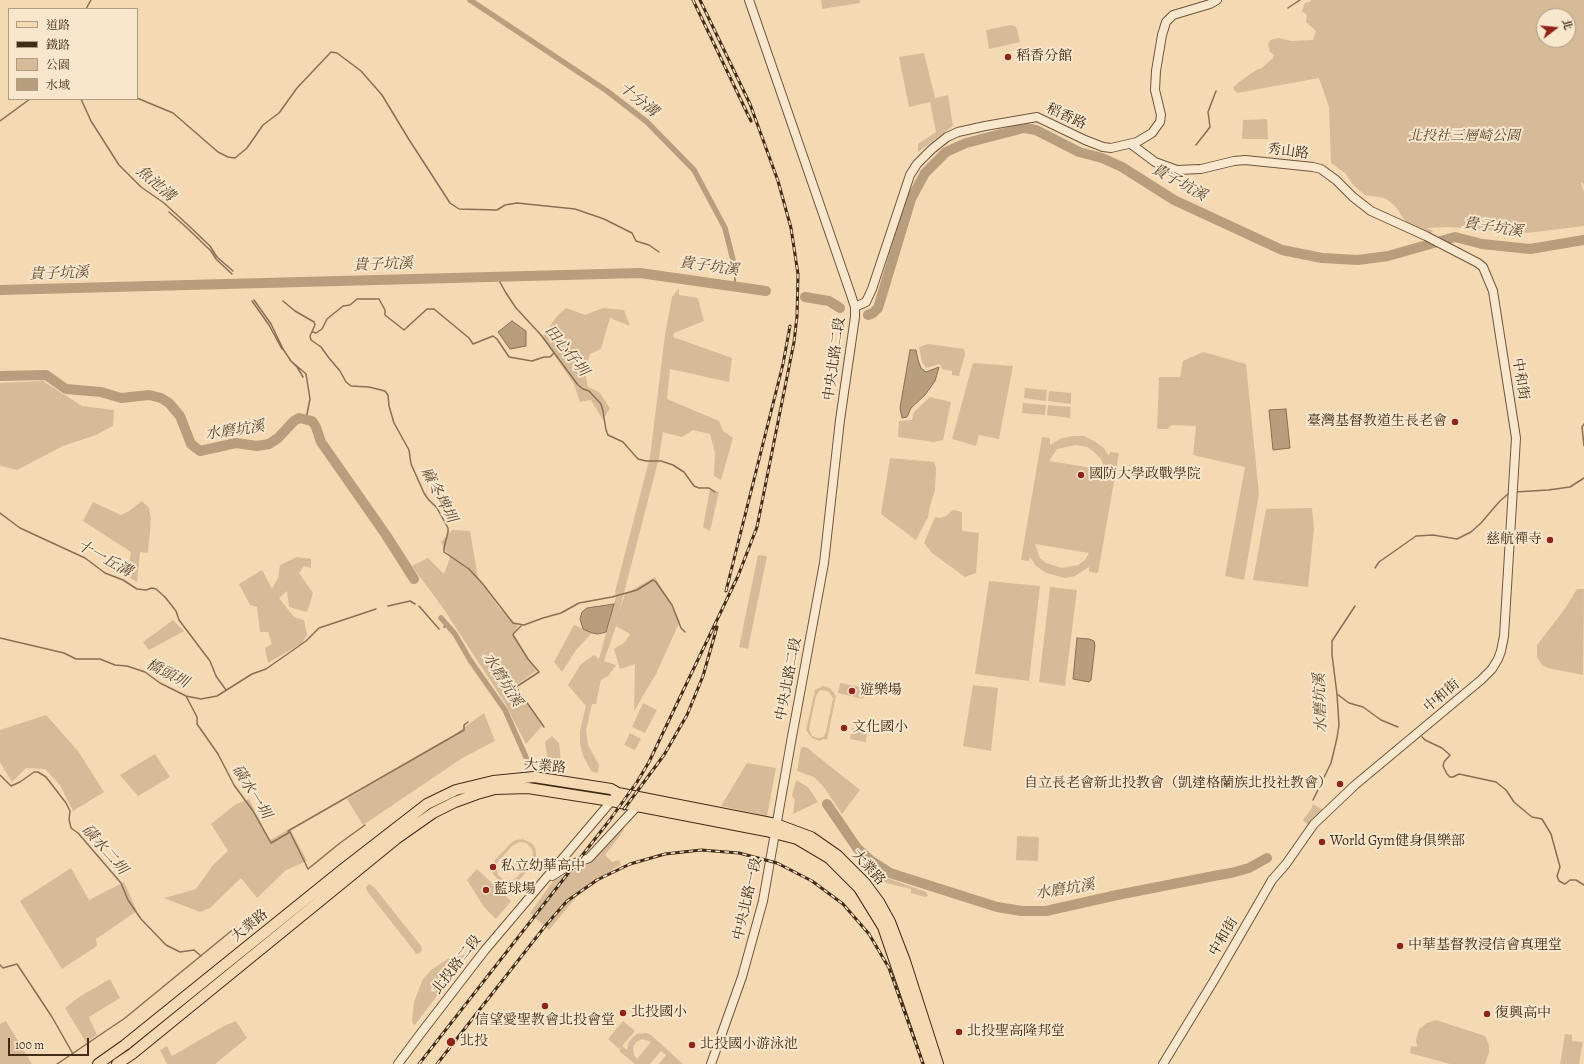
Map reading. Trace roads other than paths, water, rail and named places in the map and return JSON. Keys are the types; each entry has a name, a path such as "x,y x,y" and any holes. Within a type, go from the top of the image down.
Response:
{"main road":[{"name":"大業路","path":"98,1064 125,1045 342,870 427,804 456,790 493,781 527,777 611,789 618,793 648,798 811,837 838,855 865,883 879,902 890,922 905,961 938,1064"},
{"name":"大業路","path":"117,1064 396,839 433,813 455,802 495,789 528,788 776,829 829,858 859,888 883,927 930,1064"}],"street":[{"name":"中央北路二段","path":"749,0 855,307 855,317 840,420 824,563 792,735"},
{"name":"稻香路","path":"855,307 866,302 872,289 910,175 923,158 947,137 958,132 1037,117 1085,140 1103,146 1111,148 1131,144 1152,133 1160,122 1161,115 1156,90 1156,71 1162,35 1166,22 1174,15 1210,4 1217,0"},
{"name":"秀山路","path":"1131,144 1155,162 1177,170 1201,169 1234,161 1246,160 1321,169 1336,180 1366,208 1442,244 1483,267"},
{"name":"中和街","path":"1163,1064 1213,982 1272,880 1286,864 1314,824 1355,785 1481,680 1492,669 1501,651 1504,636 1514,493 1516,438 1496,308 1490,282 1483,267"},
{"name":"中央北路一段","path":"711,1064 742,977 757,927 763,901 792,735"},
{"path":"541,886 618,793"},
{"path":"541,886 561,870 589,858 637,806 648,798"},
{"name":"北投路二段","path":"398,1064 485,950 541,886"}],"water":[{"path":"512,321 526,331 526,346 510,349 498,332"},
{"path":"910,350 916,350 921,368 926,372 939,367 935,381 925,395 911,408 907,417 902,418 900,408"},
{"path":"1286,409 1290,448 1273,450 1269,410"},
{"path":"614,604 606,632 598,634 583,629 580,619 582,612 587,608"},
{"path":"1077,638 1094,641 1095,645 1091,680 1089,682 1073,679"}],"waterway":[{"path":"87,8 91,0"},
{"name":"十分溝","path":"470,0 607,91 647,122 694,170 725,228 733,260"},
{"path":"1288,8 1300,0"},
{"path":"138,98 173,113 218,152 228,157 235,158 247,148 263,125 279,113 297,88 331,52 337,53 361,71 382,95 450,203 459,209 497,210 505,205 517,203 575,209 604,219 632,233 636,241 649,245 659,252"},
{"path":"1196,145 1210,127 1208,112 1216,91"},
{"name":"魚池溝","path":"0,121 29,100"},
{"name":"魚池溝","path":"81,100 91,121 119,165 141,187 164,203 188,225 210,246 217,257 233,271"},
{"name":"貴子坑溪","path":"868,315 873,313 878,308 911,199 925,173 946,152 966,143 1024,128 1036,130 1079,152 1102,158 1122,167 1174,200 1282,250 1322,258 1358,260 1388,256 1455,237 1482,244 1530,249 1584,240"},
{"name":"魚池溝","path":"169,212 211,251 216,259 232,274"},
{"path":"733,260 735,268 735,286"},
{"name":"貴子坑溪","path":"0,290 640,273 766,291"},
{"name":"田心仔圳","path":"497,277 516,308 541,335 578,385 589,391 601,404 608,435 623,442 638,459 646,461 661,461 673,465 684,472 694,486 699,488 709,488 715,492"},
{"name":"貴子坑溪","path":"805,297 829,301 840,308"},
{"path":"313,332 316,333 322,329 327,319 343,306 350,305 357,299 379,299 385,310 385,315 404,330 427,309 434,309 469,338 473,344 493,336 497,339 509,357 532,361 544,357 550,357 554,353"},
{"name":"魚池溝","path":"254,300 271,324 283,349 291,361 306,374 310,399 306,419"},
{"name":"魚池溝","path":"252,301 269,325 282,349"},
{"name":"麻冬埤圳","path":"283,301 295,311 314,322 315,325 310,336 311,340 321,347 340,371 346,382 351,386 369,387 385,391 388,395 389,406 394,423 409,450 411,464 424,493 437,508 448,528 444,552 469,569 482,583 513,623 524,625 561,613 579,603 612,597 637,590 653,580 672,605 681,628 685,632"},
{"name":"魚池溝","path":"290,360 297,367 303,377"},
{"name":"水磨坑溪","path":"0,376 46,375 66,389 101,392 121,398 149,395 161,398 169,403 180,416 191,444 200,451 236,443 257,446 269,444 278,438 294,421 299,418 312,421 316,427 321,442 386,535 414,579"},
{"name":"水磨坑溪","path":"1584,424 1582,427 1584,446"},
{"name":"水磨坑溪","path":"1515,492 1570,487 1584,478"},
{"name":"水磨坑溪","path":"1375,568 1379,562 1416,536 1433,535 1457,539 1471,532 1509,493"},
{"name":"十一丘溝","path":"0,513 20,528 85,558 105,573 123,580 137,589 156,589 165,597 176,611 179,620 210,661 216,676 226,690"},
{"name":"橋頭圳","path":"388,606 410,601 415,604"},
{"name":"橋頭圳","path":"419,606 439,629"},
{"name":"水磨坑溪","path":"1313,800 1331,763 1339,725 1332,641 1355,606"},
{"name":"橋頭圳","path":"0,638 64,653 76,659 100,659 115,665 127,666 145,672 160,683 186,696 201,699 217,696 252,674 266,669 306,641 319,628 376,609"},
{"name":"水磨坑溪","path":"441,618 455,634 470,660 505,710 529,764"},
{"name":"橋頭圳","path":"444,627 448,626"},
{"path":"521,626 513,635 528,659 539,672 516,687 544,727"},
{"path":"1337,694 1349,703 1363,707 1381,720 1398,727"},
{"name":"磺水一圳","path":"186,696 197,717 197,724 218,754 234,785 253,811 271,843 290,832 308,869 365,825"},
{"path":"288,831 464,730 464,725 468,722"},
{"path":"1422,737 1442,748 1450,755 1444,762 1443,766 1450,777 1459,774 1496,782 1506,790 1514,802 1527,813 1532,817 1542,819 1551,834 1560,867 1557,876 1559,881 1565,884 1570,880 1576,880 1584,885"},
{"name":"磺水二圳","path":"0,775 11,786 20,782 34,772 38,772 46,777 66,803 70,811 69,819 71,828 78,833 121,883 128,900 141,919 166,945 180,952 194,950 201,956"},
{"name":"水磨坑溪","path":"827,804 857,848 870,860 890,873 997,907 1022,911 1046,911 1117,895 1231,873 1249,868 1267,858"},
{"path":"57,1064 125,1018 236,927"},
{"path":"0,965 3,968 17,964 52,1017 73,1054"}],"railway":[{"path":"693,0 751,121"},
{"path":"419,1064 609,821 637,782 649,762 738,576 757,527 794,342 797,316 798,274 791,228 778,181 750,104 700,0"},
{"path":"726,591 783,364 790,326"},
{"path":"624,809 664,755 687,715 703,676 717,627"},
{"path":"437,1064 546,925 567,901 597,880 630,864 665,854 701,850 739,853 777,863 812,881 843,904 869,934 889,968 923,1064"}],"place":[{"name":"稻香分館","path":"1008,57"},
{"name":"臺灣基督教道生長老會","path":"1455,422"},
{"name":"國防大學政戰學院","path":"1081,475"},
{"name":"慈航禪寺","path":"1550,540"},
{"name":"遊樂場","path":"852,691"},
{"name":"文化國小","path":"844,728"},
{"name":"自立長老會新北投教會（凱達格蘭族北投社教會）","path":"1340,784"},
{"name":"World Gym健身俱樂部","path":"1322,842"},
{"name":"私立幼華高中","path":"493,867"},
{"name":"藍球場","path":"486,890"},
{"name":"中華基督教浸信會真理堂","path":"1400,946"},
{"name":"信望愛聖教會北投會堂","path":"545,1006"},
{"name":"北投國小","path":"623,1013"},
{"name":"復興高中","path":"1487,1014"},
{"name":"北投聖高隆邦堂","path":"959,1032"},
{"name":"北投","path":"451,1042"},
{"name":"北投國小游泳池","path":"692,1045"}],"park label":[{"name":"北投社三層崎公園","path":"1464,137"}]}
